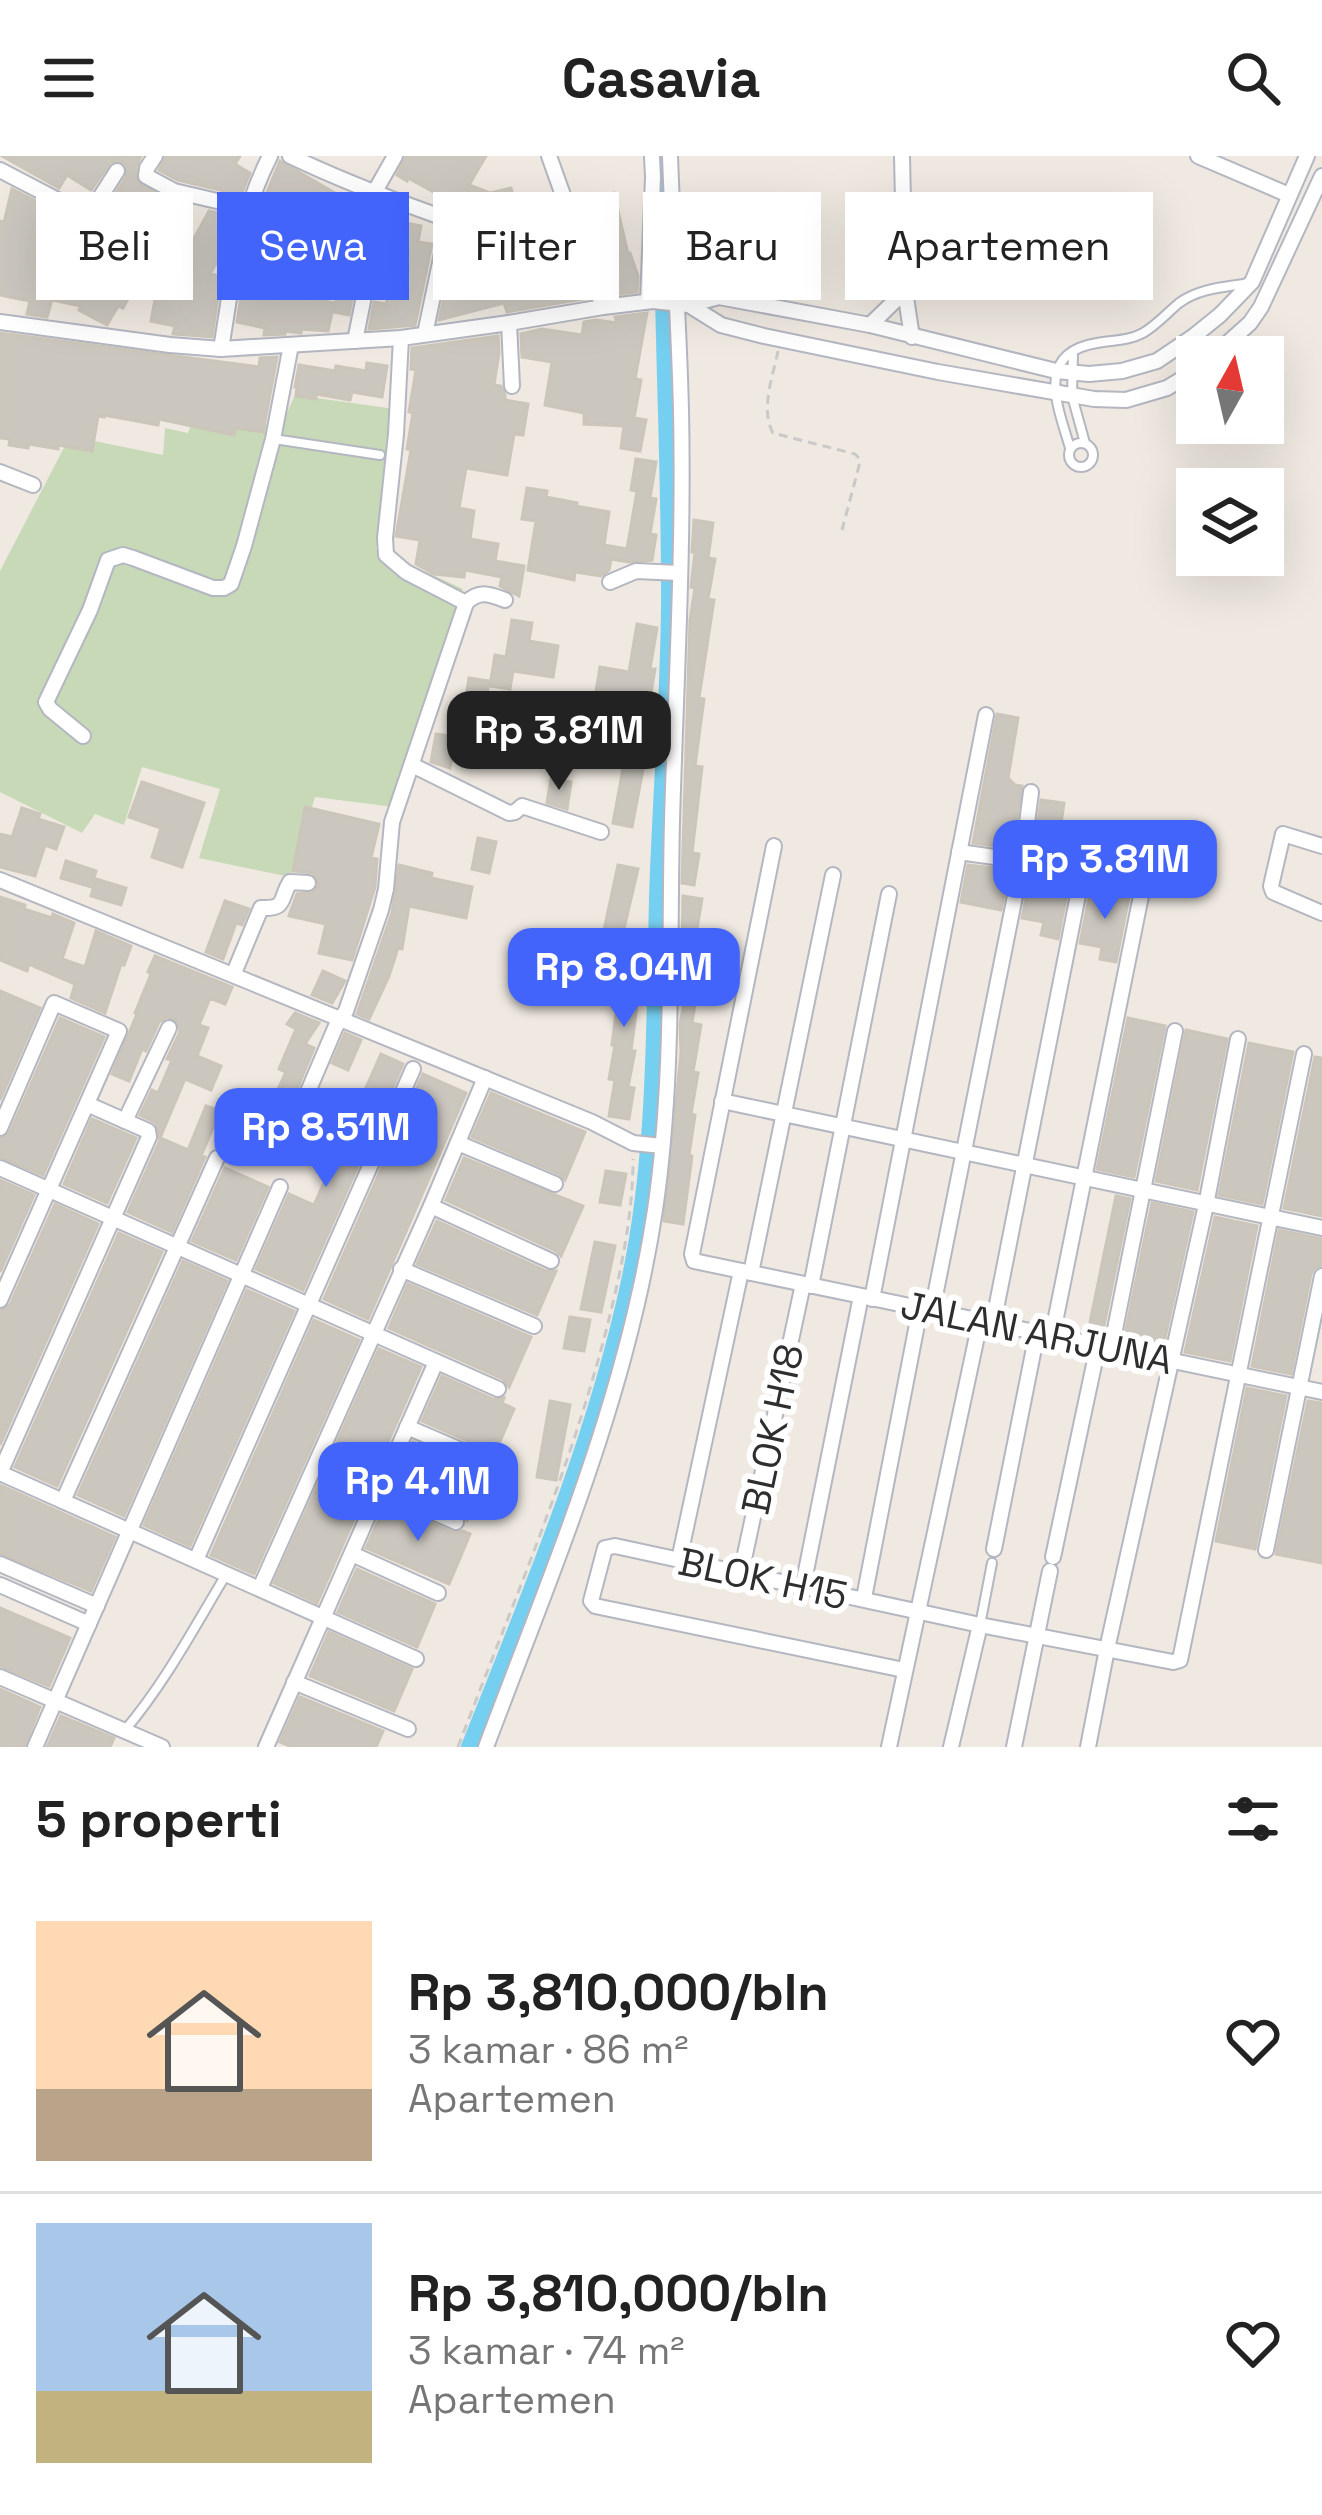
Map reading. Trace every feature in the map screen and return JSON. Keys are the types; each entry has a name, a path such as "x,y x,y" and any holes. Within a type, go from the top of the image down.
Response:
{"street":[{"path":"155,156 146,176 163,188 217,201"},
{"path":"254,192 271,156"},
{"path":"290,156 372,192"},
{"path":"380,192 395,156"},
{"path":"549,156 559,192"},
{"path":"486,1747 613,1401 655,1211 670,1001 681,412 652,156"},
{"path":"667,303 670,156"},
{"path":"902,156 903,192"},
{"path":"1198,156 1289,195"},
{"path":"0,322 221,349 401,338 603,307 718,297 870,325 1064,372 1122,371 1156,361 1220,315 1252,282 1307,156"},
{"path":"0,170 69,206 91,212 117,171"},
{"path":"1235,336 1261,307 1322,176"},
{"path":"425,334 433,290"},
{"path":"221,349 229,300"},
{"path":"355,341 362,300"},
{"path":"600,300 603,307"},
{"path":"870,325 896,300"},
{"path":"906,300 912,337"},
{"path":"667,303 721,326 1072,396 1126,400 1176,383"},
{"path":"780,338 788,310"},
{"path":"509,323 512,386"},
{"path":"401,338 386,555 406,572 466,604"},
{"path":"938,372 942,343"},
{"path":"83,736 46,701 90,610 108,560 123,555 213,588 231,584 273,439 291,345"},
{"path":"0,472 33,485"},
{"path":"610,582 636,571 677,572"},
{"path":"301,1108 341,1019 381,910 392,822 466,604 484,593 505,600"},
{"path":"803,1586 904,1141 986,715"},
{"path":"412,765 509,812 522,806 601,832"},
{"path":"864,1598 1022,861 1031,792"},
{"path":"1322,846 1283,834 1271,886 1280,897 1322,913"},
{"path":"773,846 722,1101 1322,1228"},
{"path":"959,852 1022,861 1142,891 1082,1179 993,1556"},
{"path":"679,1560 832,874"},
{"path":"890,1747 917,1610 1024,1166 1082,875"},
{"path":"0,880 630,1140 658,1146"},
{"path":"234,974 261,908 279,906 290,882 308,883"},
{"name":"BLOK H18","path":"741,1573 844,1128 889,894"},
{"path":"0,1128 54,1004 119,1031 0,1300"},
{"path":"124,1121 169,1028"},
{"path":"1014,1747 1052,1564 1143,1192 1175,1031"},
{"path":"1088,1747 1238,1040"},
{"path":"1237,1375 1304,1054"},
{"path":"196,1560 413,1069"},
{"path":"260,1588 484,1078"},
{"name":"JALAN ARJUNA","path":"722,1101 694,1262 1322,1392"},
{"path":"87,1104 150,1134 0,1473 416,1659"},
{"path":"458,1143 555,1184"},
{"path":"63,1501 217,1158"},
{"path":"0,1168 498,1389"},
{"path":"35,1747 280,1187"},
{"path":"431,1206 551,1262"},
{"path":"401,1269 534,1327"},
{"path":"1266,1550 1322,1276"},
{"path":"285,1747 268,1743 436,1362"},
{"name":"BLOK H15","path":"904,1670 595,1606 591,1601 605,1548 1174,1662 1182,1655 1237,1375"},
{"path":"407,1427 484,1460"},
{"path":"382,1490 456,1522"},
{"path":"352,1554 438,1593"},
{"path":"0,1564 97,1606"},
{"path":"0,1586 89,1624"},
{"path":"951,1747 980,1625"},
{"path":"0,1677 162,1747"},
{"path":"294,1682 408,1729"},
{"path":"116,1747 124,1731"}],"lane":[{"path":"1070,448 1090,446 1091,462 1082,467 1069,459 1054,392 1073,351 1139,335 1183,301 1206,290 1252,282"},
{"path":"1064,372 1085,443"},
{"path":"273,439 380,455"},
{"path":"980,1625 993,1556"},
{"path":"124,1731 152,1695 226,1573"}],"path":[{"path":"780,338 767,423 772,433 859,458 842,530"},
{"path":"458,1747 566,1463 596,1370 629,1214 630,1140"}],"green space":[{"path":"295,395 395,409 376,549 463,589 394,807 315,797 290,877 199,858 220,789 142,767 124,825 95,814 82,833 0,792 0,571 70,436 163,455 165,428 188,433 197,409 280,428"}],"building":[{"path":"2,156 141,156 137,182 156,192 116,192 126,177 126,165 119,160 111,162 91,190 67,175 59,188"},
{"path":"166,156 240,156 235,164 250,173 242,192 228,192 178,180 159,170"},
{"path":"406,156 486,156 469,185 487,192 433,192 397,175"},
{"path":"280,161 333,192 267,192"},
{"path":"12,189 36,201 36,300 52,300 47,317 27,314 30,301 0,295 0,221 4,222"},
{"path":"209,211 217,213 217,262 210,274 217,275 212,337 173,334 175,326 151,321 155,300 193,300 193,240"},
{"path":"619,215 638,276 637,292 619,294"},
{"path":"409,224 421,226 418,242 432,244 415,325 369,329 374,302 386,304 387,300 409,300"},
{"path":"52,300 127,300 107,325 79,310 81,306"},
{"path":"241,300 334,303 328,331 301,329 301,333 264,335 265,328 237,322"},
{"path":"336,300 352,300 349,315 334,312"},
{"path":"443,300 576,300 507,312 504,303 439,320"},
{"path":"647,313 635,379 641,380 634,418 646,420 640,451 621,448 624,426 584,424 584,413 545,405 552,362 522,357 521,334 542,329 582,335 584,322 617,323 615,317"},
{"path":"0,333 259,367 260,358 277,357 263,432 235,428 234,435 159,419 158,425 104,415 98,416 92,451 9,445 10,439 0,438"},
{"path":"498,336 494,385 501,386 505,400 528,404 523,435 514,434 507,475 466,468 459,508 474,511 470,539 498,544 495,561 524,566 519,596 500,586 502,577 465,570 464,577 434,574 416,564 420,540 396,536 411,450 407,449 413,413 409,412 416,370 411,369 412,348"},
{"path":"367,363 387,366 382,397 352,392 350,400 296,396 299,365 366,371"},
{"path":"636,459 656,462 650,498 656,499 650,534 656,535 652,560 611,559 609,570 601,576 575,572 574,580 528,570 536,521 522,519 527,488 609,512 604,545 627,549 637,491 631,490"},
{"path":"694,520 713,523 708,558 715,559 708,599 714,600 699,698 704,699 695,766 702,767 692,853 699,854 694,885 682,883"},
{"path":"512,620 532,623 529,641 558,646 553,677 513,671 510,689 490,686 495,655 506,657"},
{"path":"637,624 657,628 648,711 654,712 632,827 613,823 629,736 599,731 605,700 595,698 600,667 629,672"},
{"path":"469,678 489,681 478,752 458,749"},
{"path":"997,714 1018,718 1008,778 1022,786 1012,848 973,843"},
{"path":"566,720 586,724 580,755 561,751"},
{"path":"436,734 456,737 450,768 431,762"},
{"path":"551,779 571,782 567,809 547,803"},
{"path":"142,782 204,803 182,867 152,857 161,828 129,817"},
{"path":"1041,800 1064,803 1056,857 1034,852"},
{"path":"305,807 379,824 371,858 377,859 375,887 352,960 319,953 326,924 289,916 297,894 312,893 319,885 313,873 293,871"},
{"path":"22,808 64,827 56,849 45,845 35,876 0,867 0,834 12,837"},
{"path":"478,838 496,842 489,873 472,869"},
{"path":"66,861 96,871 91,887 61,878"},
{"path":"399,865 472,887 466,918 409,906 402,949 398,948 369,1019 357,1014 392,913"},
{"path":"618,865 638,869 623,933 604,930"},
{"path":"968,865 1009,870 1001,910 961,902"},
{"path":"1031,874 1069,883 1058,939 1041,935 1044,922 1022,918"},
{"path":"96,879 126,888 121,905 91,896"},
{"path":"1091,888 1129,897 1116,962 1100,959 1102,947 1080,943"},
{"path":"683,896 702,899 695,941 702,942 692,1023 701,1025 693,1072 698,1073 683,1224 664,1221 684,1004"},
{"path":"0,897 74,923 62,959 85,967 96,931 131,946 105,1013 71,998 75,984 29,964 27,971 0,960"},
{"path":"225,901 249,909 242,925 236,923 223,959 206,952"},
{"path":"619,941 639,944 633,981 640,982 629,1119 609,1116 615,1080 609,1079 621,973 614,972"},
{"path":"155,956 232,987 225,1004 210,998 199,1025 208,1028 197,1056 221,1066 211,1090 185,1079 160,1138 188,1150 206,1106 220,1111 172,1232 128,1212 160,1140 156,1123 140,1115 152,1090 158,1093 172,1060 167,1059 180,1032 177,1021 167,1017 159,1022 129,1081 112,1074"},
{"path":"323,971 345,981 332,1003 312,995"},
{"path":"0,991 40,1008 0,1100"},
{"path":"295,1013 319,1023 305,1044 314,1048 291,1104 292,1119 269,1109 286,1072 279,1069 296,1029 287,1024"},
{"path":"60,1018 104,1037 43,1175 0,1157 0,1139 10,1132"},
{"path":"1128,1018 1165,1026 1134,1177 1097,1169"},
{"path":"1186,1030 1227,1039 1197,1190 1156,1181"},
{"path":"345,1033 361,1040 348,1070 332,1063"},
{"path":"1249,1043 1293,1052 1262,1204 1219,1195"},
{"path":"381,1054 403,1064 303,1290 256,1269 289,1194 314,1205"},
{"path":"1315,1057 1322,1058 1322,1216 1284,1208"},
{"path":"423,1074 466,1093 368,1319 324,1299"},
{"path":"491,1093 585,1132 565,1180 472,1137"},
{"path":"92,1119 136,1138 107,1203 64,1184"},
{"path":"464,1158 583,1206 561,1256 446,1200"},
{"path":"225,1168 268,1187 236,1260 192,1241"},
{"path":"606,1171 626,1174 620,1205 600,1202"},
{"path":"0,1180 34,1195 0,1272"},
{"path":"1116,1196 1130,1199 1102,1335 1088,1332"},
{"path":"1152,1203 1193,1212 1163,1347 1124,1339"},
{"path":"55,1204 98,1224 0,1445 0,1311 10,1305"},
{"path":"1215,1217 1257,1226 1230,1361 1185,1352"},
{"path":"437,1221 546,1271 556,1271 537,1315 417,1264"},
{"path":"1279,1230 1322,1239 1322,1265 1311,1274 1291,1374 1252,1366"},
{"path":"119,1233 162,1252 57,1486 15,1467"},
{"path":"595,1242 615,1246 601,1312 581,1309"},
{"path":"183,1261 227,1281 124,1516 78,1495"},
{"path":"408,1284 531,1337 509,1387 503,1379 389,1328"},
{"path":"247,1290 294,1311 190,1546 144,1525"},
{"path":"570,1317 590,1320 584,1351 564,1348"},
{"path":"314,1320 359,1340 254,1574 211,1555"},
{"path":"379,1349 421,1367 317,1603 274,1583"},
{"path":"442,1376 493,1399 504,1398 502,1403 514,1409 494,1455 422,1421"},
{"path":"1247,1388 1286,1396 1255,1549 1216,1541"},
{"path":"550,1401 570,1405 556,1480 537,1477"},
{"path":"1308,1401 1322,1403 1322,1563 1276,1554"},
{"path":"413,1442 489,1470 467,1520 460,1512 395,1484"},
{"path":"0,1485 115,1537 91,1591 0,1553"},
{"path":"386,1504 452,1532 470,1534 449,1584 366,1548"},
{"path":"357,1569 435,1604 417,1647 338,1612"},
{"path":"0,1608 70,1638 49,1686 0,1666"},
{"path":"329,1632 412,1669 394,1711 310,1676"},
{"path":"0,1689 40,1707 24,1747 0,1747"},
{"path":"300,1697 383,1731 376,1747 292,1747 280,1742"},
{"path":"61,1716 114,1738 110,1747 47,1747"}],"waterway":[{"path":"469,1747 558,1520 597,1404 628,1286 644,1190 652,1093 669,609 662,156"}]}
